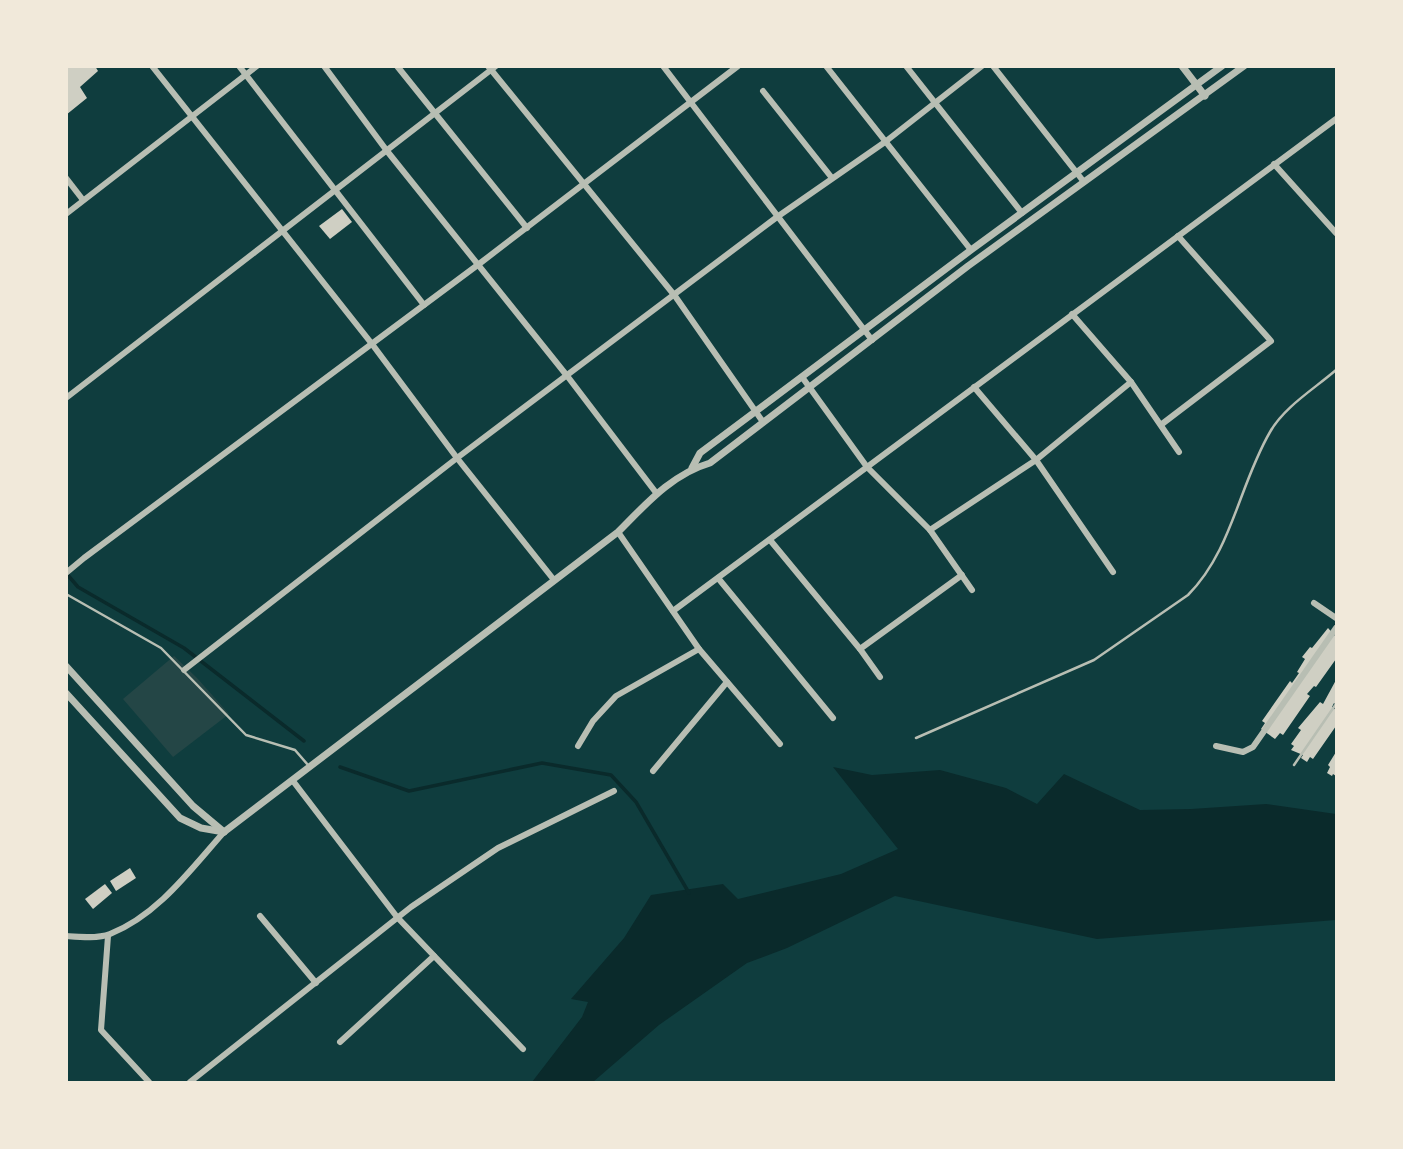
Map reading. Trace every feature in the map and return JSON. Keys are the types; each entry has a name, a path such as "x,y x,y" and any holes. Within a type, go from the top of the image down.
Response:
{"street":[{"path":"152,66 554,580"},
{"path":"239,66 425,305"},
{"path":"66,214 257,66"},
{"path":"324,66 387,151 568,377 657,494"},
{"path":"397,66 527,228"},
{"path":"663,66 872,340"},
{"path":"826,66 971,250"},
{"path":"906,66 1022,213"},
{"path":"184,670 457,458 777,217 885,142 982,66"},
{"path":"993,66 1084,182"},
{"path":"1182,66 1205,96"},
{"path":"692,468 700,453 1222,66"},
{"path":"66,936 108,936 161,902 224,832 618,532 657,494 692,468 710,463 968,266 1244,66"},
{"path":"66,398 492,68 584,186 675,296 763,422"},
{"path":"66,573 584,186 734,68"},
{"path":"763,92 832,178"},
{"path":"673,611 1336,119"},
{"path":"1274,164 1336,233"},
{"path":"66,178 83,201"},
{"path":"1162,424 1271,341 1178,236"},
{"path":"1072,314 1131,382 1179,452"},
{"path":"802,377 867,467 930,530 972,590"},
{"path":"930,530 1036,460 1131,382"},
{"path":"974,387 1036,460 1113,572"},
{"path":"618,532 699,649 780,744"},
{"path":"770,540 880,677"},
{"path":"860,649 962,575"},
{"path":"718,578 833,718"},
{"path":"1314,603 1336,618"},
{"path":"1216,746 1244,752 1253,747 1336,628"},
{"path":"578,746 593,721 616,696 699,649"},
{"path":"66,666 193,806 224,832"},
{"path":"653,771 727,682"},
{"path":"66,693 180,818 201,828 224,832"},
{"path":"293,781 397,917 523,1049"},
{"path":"190,1083 397,917 498,848 614,791"},
{"path":"260,916 316,983"},
{"path":"108,936 101,1030 149,1083"},
{"path":"340,1042 434,956"}],"lane":[{"path":"916,738 1094,660 1188,595 1200,583 1216,558 1270,431 1291,407 1336,370"},
{"path":"66,594 161,649 246,734 295,750 311,768"},
{"path":"1294,765 1336,704"}],"shaded area":[{"path":"174,656 229,714 173,757 123,699"},
{"path":"833,767 872,775 940,770 1006,788 1037,804 1064,774 1140,810 1266,804 1336,814 1336,920 1097,939 895,896 787,948 747,963 659,1025 593,1082 532,1082 582,1017 588,1002 571,999 624,938 651,895 723,884 738,899 841,874 898,849"}],"building":[{"path":"66,66 95,66 98,71 80,87 87,98 66,115"},
{"path":"342,209 352,222 330,239 319,226"},
{"path":"1328,628 1336,637 1336,659 1316,687 1307,694 1310,696 1283,735 1280,733 1275,739 1261,729 1265,723 1262,721 1290,681 1292,683 1299,673 1297,672 1305,659 1302,657"},
{"path":"1336,680 1336,705 1334,703 1332,707 1336,710 1336,726 1313,759 1310,757 1307,762 1301,758 1303,755 1291,750 1294,746 1291,744 1301,730 1298,728 1320,702 1323,704"},
{"path":"1336,752 1336,776 1332,776 1327,773 1330,767 1328,765"},
{"path":"130,868 136,878 116,891 110,881"},
{"path":"105,884 112,893 93,909 85,899"}],"waterway":[{"path":"66,573 78,587 184,648 304,741"},
{"path":"340,767 409,791 542,763 611,775 636,802 689,893"}]}
